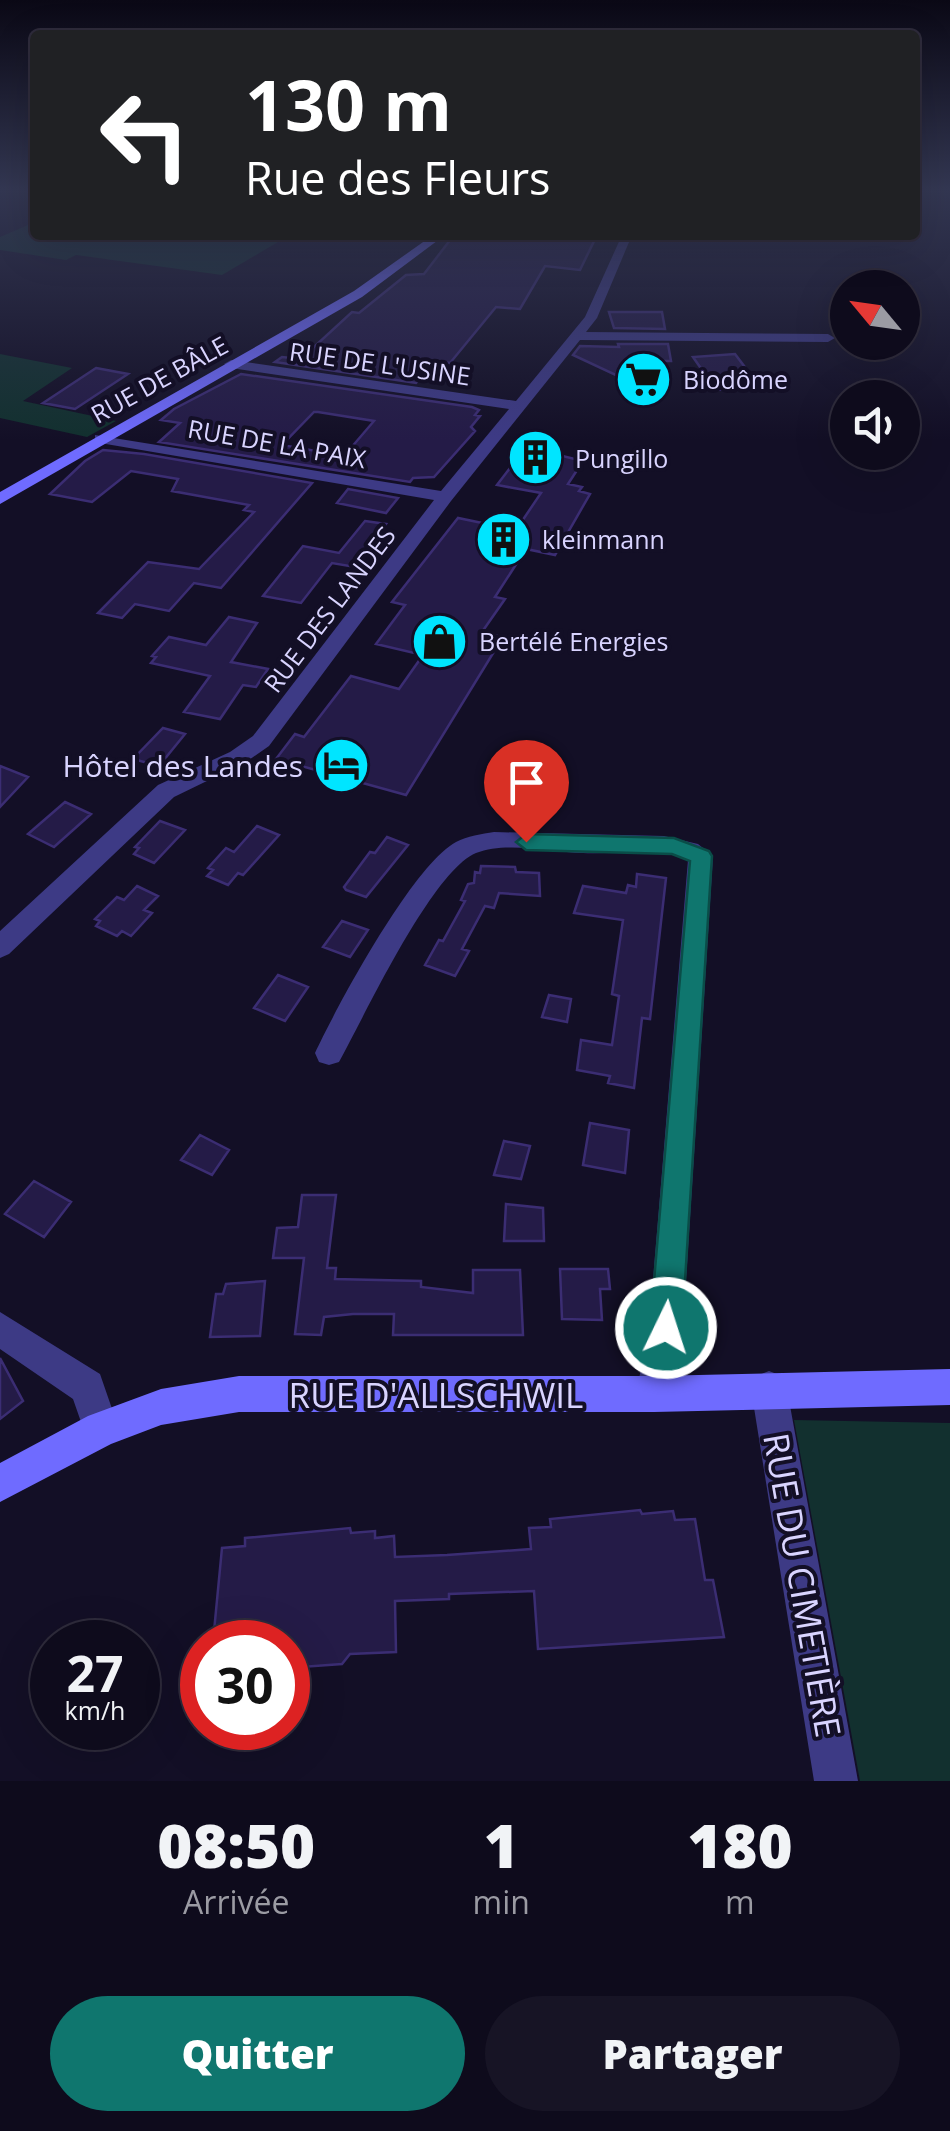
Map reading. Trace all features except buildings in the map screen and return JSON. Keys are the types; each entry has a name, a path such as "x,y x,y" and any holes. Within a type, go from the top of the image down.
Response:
{"street":[{"name":"RUE DE BÂLE","path":"0,498 358,294 386,274"},
{"name":"RUE DES LANDES","path":"0,947 166,791 238,757 261,740 445,497 578,336 595,312 610,274"},
{"path":"578,336 828,338"},
{"name":"RUE DE L'USINE","path":"231,364 522,406"},
{"name":"RUE DE LA PAIX","path":"100,438 445,497"},
{"path":"329,1053 432,880 462,849 477,844 526,842 674,846 701,856 666,1328 654,1394"},
{"path":"0,1328 87,1387 101,1429"},
{"name":"RUE D'ALLSCHWIL","path":"0,1482 101,1429 161,1407 239,1394 654,1394 950,1387"},
{"name":"RUE DU CIMETIÈRE","path":"769,1389 836,1781"}],"green space":[{"path":"0,354 72,368 23,401 116,421 87,437 0,418"},
{"path":"794,1420 950,1423 950,1781 860,1781"}],"place":[{"name":"Biodôme","path":"644,379"},
{"name":"Pungillo","path":"536,458"},
{"name":"kleinmann","path":"503,539"},
{"name":"Bertélé Energies","path":"440,641"},
{"name":"Hôtel des Landes","path":"342,765"}],"route":[{"path":"526,842 674,846 701,856 703,870 666,1328"}]}
